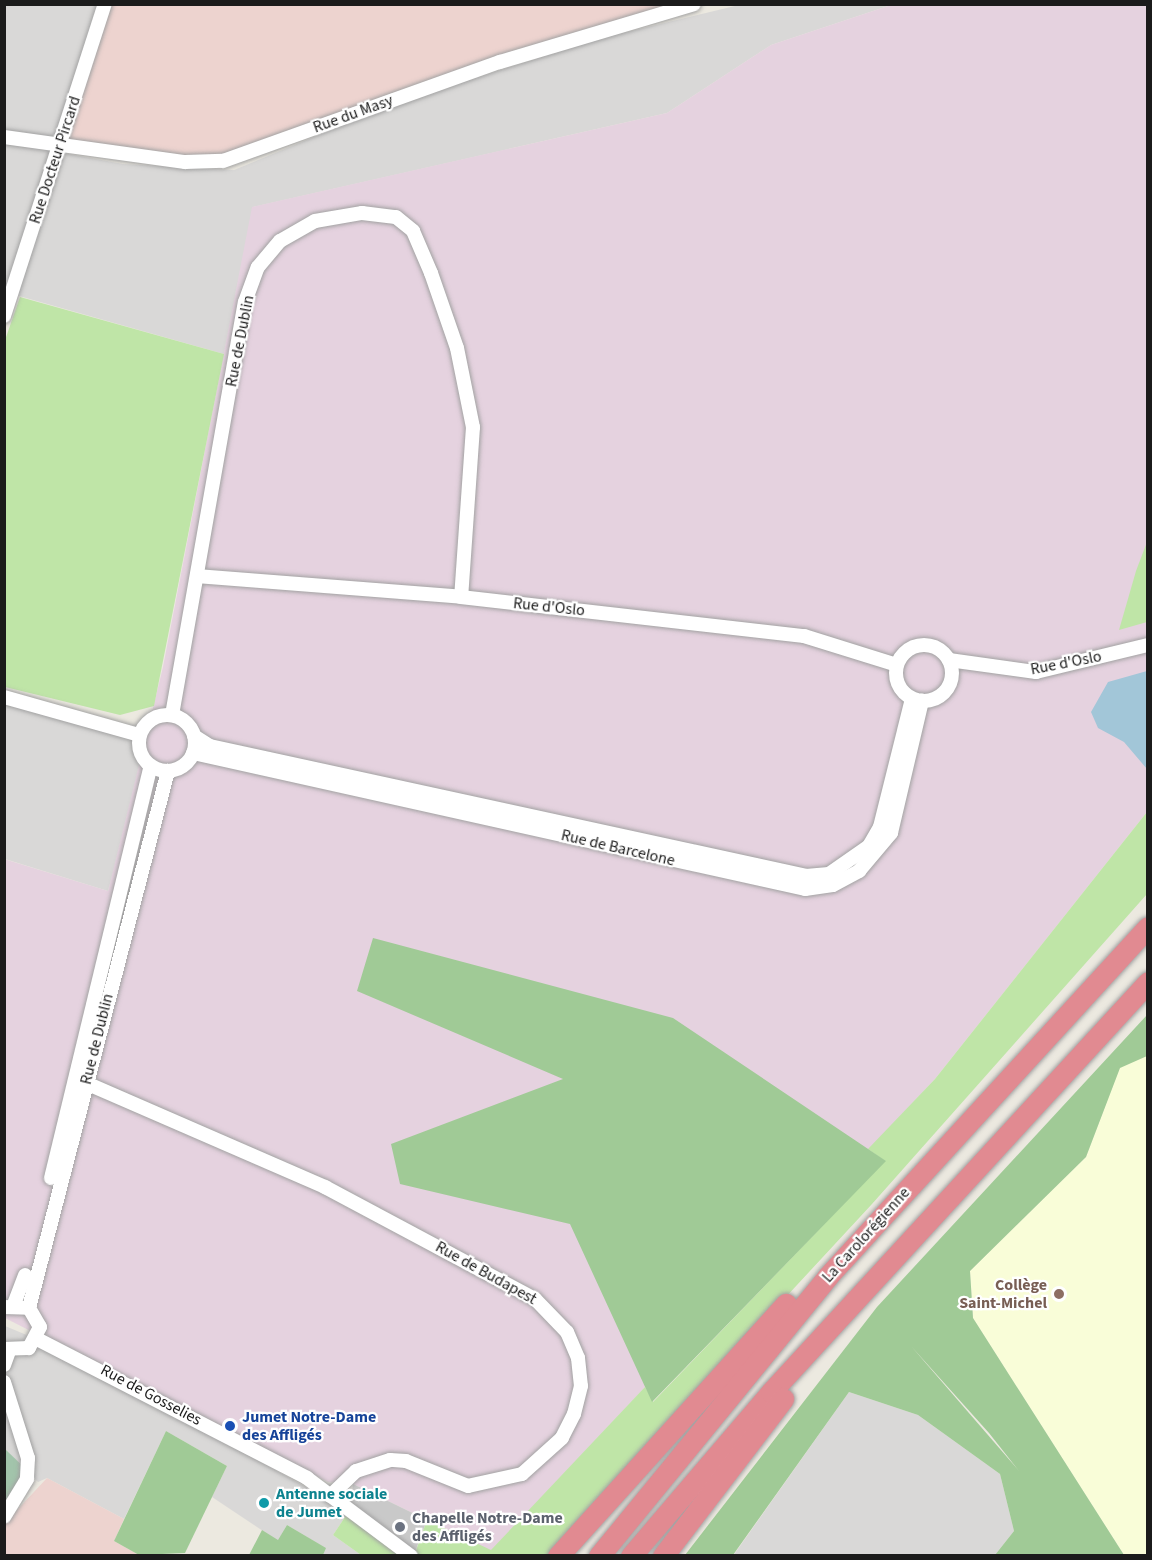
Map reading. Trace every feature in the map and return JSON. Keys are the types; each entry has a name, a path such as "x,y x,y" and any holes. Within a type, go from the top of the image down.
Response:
{"highway":[{"name":"La Carolorégienne","path":"598,1556 828,1276 1148,927"},
{"path":"631,1556 824,1335 1148,982"},
{"path":"558,1556 800,1289 828,1276"},
{"path":"663,1556 811,1365 824,1335"}],"street":[{"name":"Rue Docteur Pircard","path":"4,316 105,4"},
{"name":"Rue du Masy","path":"4,137 61,141 185,162 223,161 500,62 694,4"},
{"name":"Rue de Dublin","path":"172,715 245,302 258,267 280,241 315,221 362,213 396,217 413,231 457,348 473,427 460,597"},
{"name":"Rue d'Oslo","path":"197,576 460,597 804,636 897,665"},
{"path":"926,645 949,660 948,688 917,700 898,685 897,665 908,650 926,645"},
{"name":"Rue d'Oslo","path":"949,660 1036,672 1148,645"},
{"path":"4,697 139,735"},
{"name":"Rue de Barcelone","path":"194,735 210,746 806,876 829,874 869,846 880,826 917,700"},
{"name":"Rue de Barcelone","path":"193,753 805,889 833,885 859,871 891,833 917,700"},
{"path":"172,715 194,735 193,753 183,765 168,771 151,766 140,753 139,735 155,716 172,715"},
{"name":"Rue de Dublin","path":"9,1306 76,1081 151,766"},
{"name":"Rue de Dublin","path":"29,1308 168,771"},
{"name":"Rue de Budapest","path":"86,1083 325,1187 535,1299 567,1332 579,1368 574,1414 562,1438 522,1474 468,1486 390,1460 356,1471 330,1496"},
{"path":"4,1365 7,1350 21,1351 37,1339 38,1319 29,1308 9,1306"},
{"name":"Rue de Gosselies","path":"37,1339 307,1478 411,1556"},
{"path":"4,1382 28,1458 27,1479 4,1517"}],"shaded area":[{"path":"5,5 105,5 63,153 123,164 234,170 394,104 598,39 739,5 891,5 771,45 667,113 253,207 224,354 12,294 5,315"},
{"path":"105,5 684,5 210,162 61,141"},
{"path":"891,5 1147,5 1147,812 935,1079 491,1551 353,1484 328,1482 5,1318 4,859 108,891 163,667 252,207 667,113 771,45"},
{"path":"4,697 139,735 145,760 108,891 5,859"},
{"name":"Collège Saint-Michel","path":"1147,1056 1147,1555 1124,1555 973,1318 970,1271 1086,1157 1120,1067"},
{"path":"5,1326 46,1343 349,1511 333,1535 361,1555 323,1555 325,1548 287,1525 278,1541 212,1497 227,1466 166,1431 124,1519 47,1478 38,1482 5,1449"},
{"path":"849,1392 918,1415 1000,1474 1014,1531 995,1555 733,1556"},
{"path":"5,1449 27,1470 5,1509"},
{"path":"47,1478 124,1519 114,1541 139,1555 5,1555 4,1524"},
{"path":"353,1484 427,1520 414,1555 349,1511"}],"green space":[{"path":"20,297 224,354 154,706 120,715 5,687 4,343"},
{"path":"1147,542 1147,622 1119,630 1136,571"},
{"path":"1147,812 1147,894 872,1204 547,1555 414,1556 427,1520 491,1550 645,1387 653,1402 885,1161 868,1149 935,1079"},
{"path":"373,938 673,1018 886,1161 652,1402 570,1224 400,1184 391,1144 563,1079 357,991"},
{"path":"1147,1015 1147,1056 1120,1068 1086,1157 970,1271 973,1318 1124,1555 995,1555 1014,1531 1000,1474 918,1415 849,1392 733,1555 685,1555 877,1307","holes":["911,1346 989,1433 1019,1471"]},
{"path":"166,1431 227,1466 185,1553 139,1555 114,1541"},
{"path":"349,1511 411,1555 361,1555 333,1535"},
{"path":"287,1525 326,1548 323,1555 249,1555 262,1530 278,1540"}],"water":[{"path":"1148,671 1147,769 1124,742 1098,728 1091,712 1108,682"}],"place":[{"name":"Collège Saint-Michel","path":"1059,1294"},
{"name":"Jumet Notre-Dame des Affligés","path":"230,1426"},
{"name":"Antenne sociale de Jumet","path":"264,1503"},
{"name":"Chapelle Notre-Dame des Affligés","path":"400,1527"}]}
